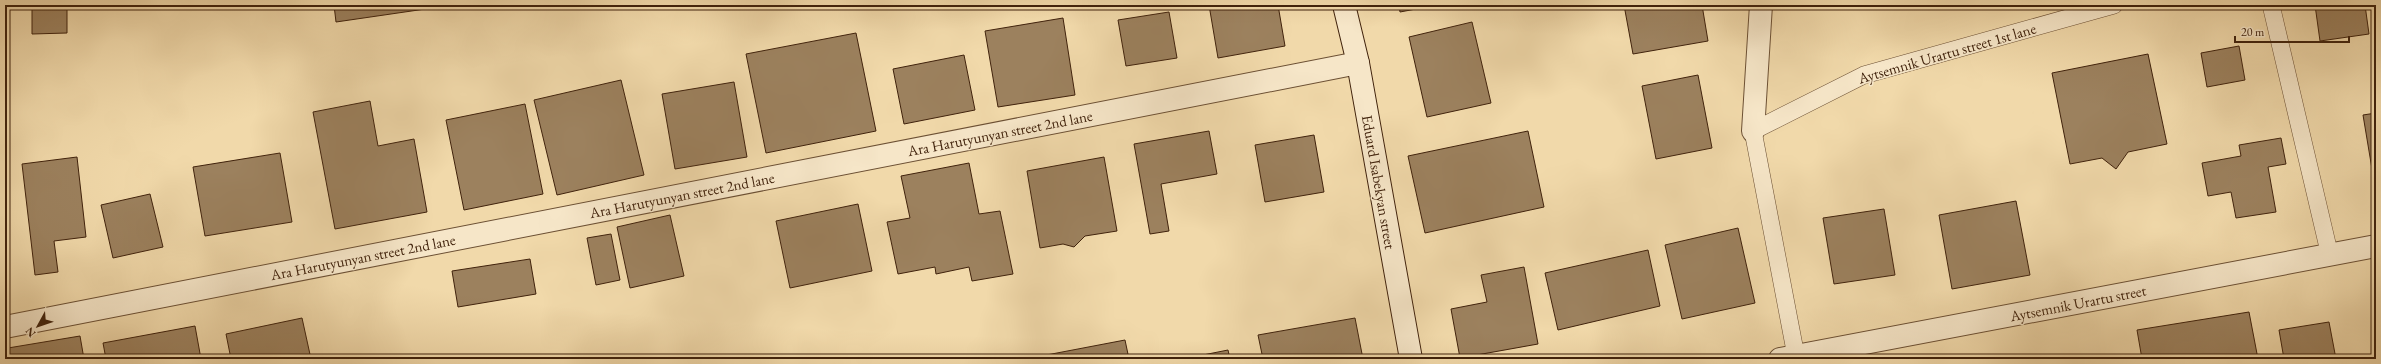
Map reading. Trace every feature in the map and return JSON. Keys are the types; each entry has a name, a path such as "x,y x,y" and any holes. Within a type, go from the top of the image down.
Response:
{"street":[{"name":"Eduard Isabekyan street","path":"1344,5 1358,63 1411,359"},
{"path":"1753,131 1761,5"},
{"name":"Ara Harutyunyan street 2nd lane","path":"5,327 1358,63"},
{"name":"Aytsemnik Urartu street","path":"1788,358 2330,256 2376,246"}],"lane":[{"name":"Aytsemnik Urartu street 1st lane","path":"1753,131 1864,75 2114,5"},
{"path":"2271,5 2330,256"},
{"path":"1753,131 1788,358"}],"building":[{"path":"32,5 67,5 67,33 32,34"},
{"path":"334,5 439,5 439,7 336,22"},
{"path":"1209,5 1278,5 1285,46 1218,58"},
{"path":"1399,5 1437,5 1400,12"},
{"path":"1624,5 1702,5 1708,41 1633,54"},
{"path":"2315,5 2365,5 2369,34 2320,41"},
{"path":"1169,12 1177,58 1126,66 1118,20"},
{"path":"1063,18 1075,95 998,107 985,31"},
{"path":"1472,22 1491,103 1427,117 1409,37"},
{"path":"856,33 876,131 766,153 746,54"},
{"path":"2239,46 2245,80 2207,87 2201,53"},
{"path":"2148,54 2167,144 2128,152 2116,169 2102,158 2070,164 2052,73"},
{"path":"964,55 975,110 904,124 893,69"},
{"path":"1698,75 1712,148 1656,159 1642,86"},
{"path":"621,80 644,175 557,195 534,100"},
{"path":"734,82 747,157 675,169 662,94"},
{"path":"370,101 378,146 414,139 427,212 335,229 313,112"},
{"path":"525,104 543,194 464,210 446,120"},
{"path":"2376,113 2376,193 2363,115"},
{"path":"1209,131 1217,174 1161,184 1169,231 1150,234 1134,144"},
{"path":"1528,131 1544,207 1425,233 1408,156"},
{"path":"1314,135 1324,192 1265,202 1255,145"},
{"path":"2281,138 2286,164 2268,167 2276,212 2236,218 2231,192 2208,196 2202,163 2241,156 2239,145"},
{"path":"280,153 292,222 205,236 193,167"},
{"path":"77,157 86,237 54,241 58,272 35,275 22,164"},
{"path":"1104,157 1117,231 1085,236 1074,247 1063,244 1040,248 1027,171"},
{"path":"969,163 979,214 1000,211 1013,274 972,281 969,267 936,274 935,267 898,274 887,222 910,218 901,176"},
{"path":"150,194 163,247 113,258 101,205"},
{"path":"2016,201 2030,275 1952,289 1939,215"},
{"path":"858,204 872,271 790,288 776,221"},
{"path":"1884,209 1895,275 1834,284 1823,218"},
{"path":"670,215 684,276 630,288 617,227"},
{"path":"1738,228 1755,303 1682,319 1665,245"},
{"path":"611,234 620,280 596,285 587,238"},
{"path":"1648,250 1660,306 1558,330 1545,273"},
{"path":"530,259 536,294 458,307 452,271"},
{"path":"1524,267 1538,344 1460,358 1451,309 1487,302 1481,275"},
{"path":"2249,312 2258,359 2142,359 2137,330"},
{"path":"302,318 311,359 231,359 226,334"},
{"path":"1355,318 1363,359 1263,359 1258,335"},
{"path":"2329,322 2336,359 2284,359 2279,330"},
{"path":"195,326 201,359 106,359 103,343"},
{"path":"80,336 84,359 10,359 8,348"},
{"path":"1125,340 1129,359 1036,359 1036,357"},
{"path":"1228,350 1230,359 1183,359"}]}
